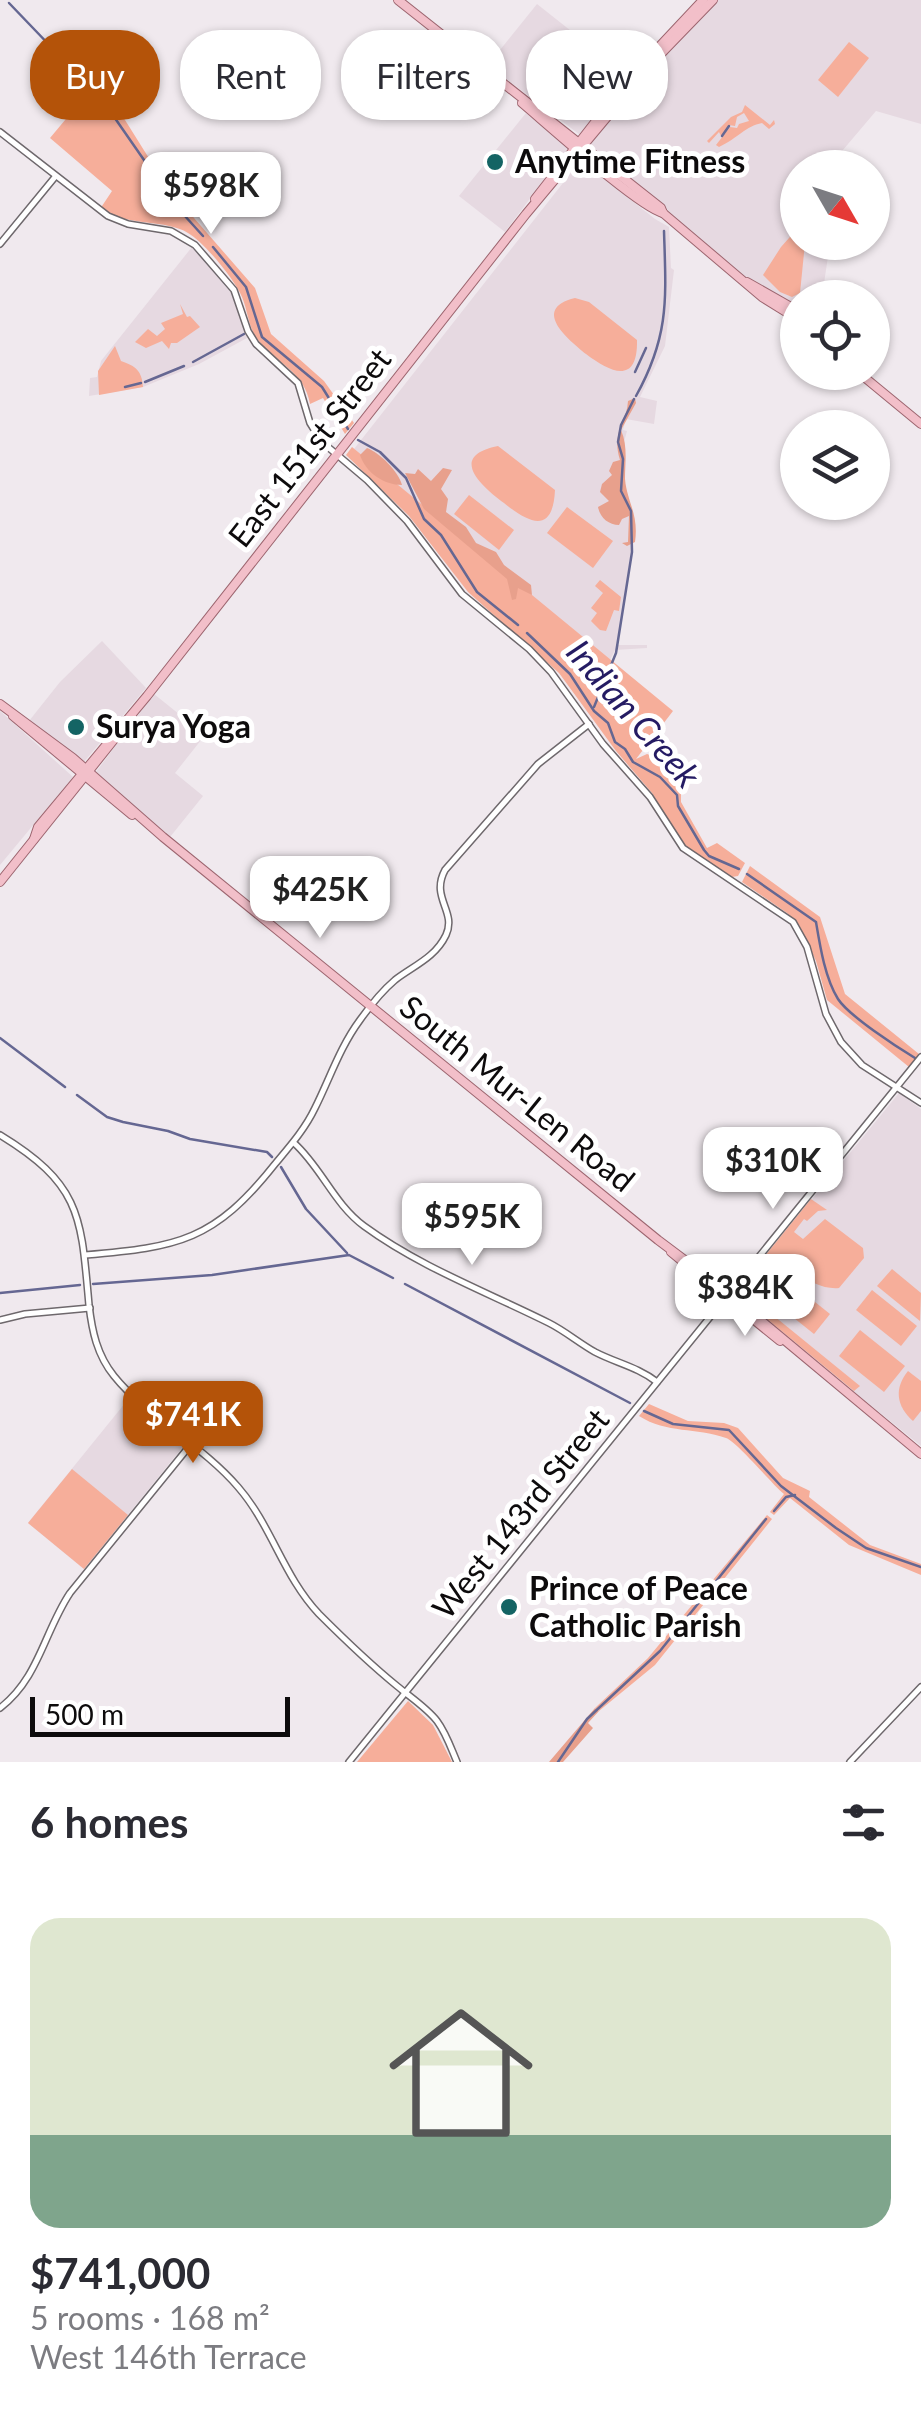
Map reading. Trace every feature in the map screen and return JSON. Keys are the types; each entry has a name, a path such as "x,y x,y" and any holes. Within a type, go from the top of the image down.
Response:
{"main road":[{"path":"398,0 661,208 780,308"},
{"name":"East 151st Street","path":"668,39 702,0"},
{"name":"East 151st Street","path":"668,42 712,0"},
{"name":"East 151st Street","path":"0,882 601,120"},
{"name":"East 151st Street","path":"579,146 603,120"},
{"path":"880,390 921,424"},
{"name":"South Mur-Len Road","path":"0,704 56,744 86,773"},
{"name":"South Mur-Len Road","path":"9,711 33,735 86,773 668,1248 675,1258 921,1454"},
{"path":"33,735 56,744"}],"street":[{"path":"0,132 108,216 180,234 195,245 234,290 256,344 298,383 314,431 407,521 462,594 536,655 650,796 682,848 796,926 816,970 833,1031 858,1061 921,1103"},
{"path":"0,244 56,176"},
{"path":"85,1255 165,1246 204,1232 245,1201 314,1112 344,1044 371,1006 392,983 427,959 444,938 449,923 440,899 440,882 460,850 483,830 538,764 589,724"},
{"name":"West 143rd Street","path":"348,1762 921,1057"},
{"path":"0,1136 45,1166 64,1188 80,1221 96,1343 113,1376 220,1466 258,1512 304,1597 348,1643 436,1720 457,1762"},
{"path":"293,1142 363,1226 456,1280 550,1324 593,1351 638,1368 657,1382"},
{"path":"0,1320 90,1308"},
{"path":"0,1708 19,1692 33,1672 70,1593 192,1442"},
{"path":"850,1762 921,1687"}],"shaded area":[{"path":"713,0 921,0 921,124 876,111 843,150 780,150 780,260 827,260 825,280 780,280 780,301 747,282 584,146 604,120 668,120 668,49"},
{"path":"537,4 570,30 526,30 526,94 506,79 506,43"},
{"path":"849,42 869,58 838,97 818,80"},
{"path":"745,105 770,125 774,120 775,124 769,129 762,123 756,125 719,147 716,145 730,127 737,128 749,121 744,113 737,117 735,126 729,125 721,136 719,132 707,141 731,117 742,112"},
{"path":"526,113 526,120 534,120 568,148 505,232 459,196"},
{"path":"65,120 125,120 167,187 255,288 271,334 324,381 354,423 345,434 323,398 310,404 296,376 258,340 238,290 202,244 179,229 111,215 100,209 112,191 50,138"},
{"path":"560,120 592,120 580,135"},
{"path":"581,160 669,227 674,270 665,346 640,397 657,401 654,424 626,419 623,430 627,431 624,488 635,525 617,645 647,648 615,650 610,660 354,449"},
{"path":"192,247 232,294 247,338 199,364 143,387 89,396 90,378 97,377 101,361"},
{"path":"780,249 780,260 803,260 801,280 780,280 780,292 763,275"},
{"path":"575,298 589,302 637,340 633,364 628,369 605,366 586,354 557,325 555,309"},
{"path":"180,304 187,317 200,327 171,343 169,349 162,341 146,348 135,342 148,329 157,336 165,329 161,323 183,314"},
{"path":"115,346 121,361 140,373 143,387 99,395 98,371"},
{"path":"635,398 621,430 626,487 635,524 635,542 627,546 622,543 628,542 629,516 619,525 612,524 603,518 598,507 609,501 600,492 602,484 612,475 609,471 613,462 620,460 618,434 628,401"},
{"path":"498,446 555,490 550,514 545,519 523,516 478,480 473,472 474,457"},
{"path":"352,447 673,711 636,759 647,754 662,759 707,848 717,843 745,863 738,876 732,877 684,846 652,793 559,673 468,592 409,516 346,455"},
{"path":"367,448 388,463 402,485 389,483 371,472 360,455"},
{"path":"443,468 452,470 441,489 448,499 446,512 466,527 476,543 496,552 504,565 531,585 532,595 518,588 516,599 512,600 507,579 424,509 405,473 415,474 418,469 431,481"},
{"path":"469,495 514,530 499,550 454,514"},
{"path":"567,507 613,541 593,568 547,533"},
{"path":"600,580 621,597 619,611 614,610 606,631 591,621 597,613 591,608 603,593 595,586"},
{"path":"102,641 146,688 83,763 29,721 60,682"},
{"path":"154,694 205,735 175,773 203,796 170,837 96,772"},
{"path":"0,711 73,777 0,865"},
{"path":"750,866 820,917 845,994 919,1054 909,1067 827,1000 816,961 799,925 742,882"},
{"path":"899,1093 921,1109 921,1446 737,1297 736,1292"},
{"path":"811,1199 827,1210 804,1219 794,1232 803,1239 825,1219 863,1248 864,1258 839,1288 832,1288 809,1280 790,1257 781,1257 757,1277 754,1288 758,1303 860,1386 854,1391 738,1295 743,1283"},
{"path":"892,1269 921,1293 920,1321 877,1286"},
{"path":"785,1278 830,1314 814,1334 769,1298"},
{"path":"872,1290 917,1326 901,1346 856,1310"},
{"path":"860,1330 905,1366 884,1392 839,1356"},
{"path":"908,1371 921,1381 921,1411 913,1421 899,1397 900,1384"},
{"path":"130,1397 186,1443 84,1569 28,1523"},
{"path":"649,1404 688,1421 724,1423 738,1428 783,1478 810,1491 809,1497 870,1545 921,1564 921,1575 849,1545 790,1498 774,1515 770,1512 784,1494 737,1446 726,1438 650,1422 639,1416"},
{"path":"72,1469 128,1515 84,1569 28,1523"},
{"path":"767,1515 772,1519 655,1665 599,1711 595,1708 648,1658"},
{"path":"408,1701 433,1725 452,1762 357,1762"},
{"path":"595,1708 599,1711 588,1723 593,1728 563,1762 549,1762"}],"waterway":[{"name":"Indian Creek","path":"9,3 103,101 156,184 203,236"},
{"path":"722,136 729,126"},
{"path":"636,396 655,354 664,315 664,231"},
{"name":"Indian Creek","path":"213,247 246,287 262,337 322,387 348,429"},
{"path":"193,362 244,334"},
{"path":"635,372 646,348"},
{"path":"145,382 184,366"},
{"path":"125,387 141,383"},
{"path":"594,707 616,653 632,552 631,511 621,491 623,459 618,442 621,425 634,399"},
{"name":"Indian Creek","path":"358,440 380,452 406,478 424,519 441,535 477,592 518,625"},
{"name":"Indian Creek","path":"527,633 570,674 633,762 660,777 677,795 678,806 709,856 739,869"},
{"name":"Indian Creek","path":"747,874 816,922 826,972 838,999 862,1022 915,1058"},
{"path":"0,1038 65,1087"},
{"path":"77,1095 107,1117 190,1139 267,1152 272,1157"},
{"path":"281,1167 306,1209 347,1253"},
{"path":"93,1284 212,1275 349,1255 393,1278"},
{"path":"405,1284 630,1403"},
{"path":"0,1293 80,1285"},
{"path":"644,1411 673,1424 729,1430 781,1486 836,1528 866,1548 921,1567"},
{"path":"774,1511 786,1497 795,1495"},
{"path":"558,1762 587,1719 660,1651 766,1519"}],"place":[{"name":"Anytime Fitness","path":"495,162"},
{"name":"Surya Yoga","path":"76,727"},
{"name":"Prince of Peace Catholic Parish","path":"509,1607"}]}
